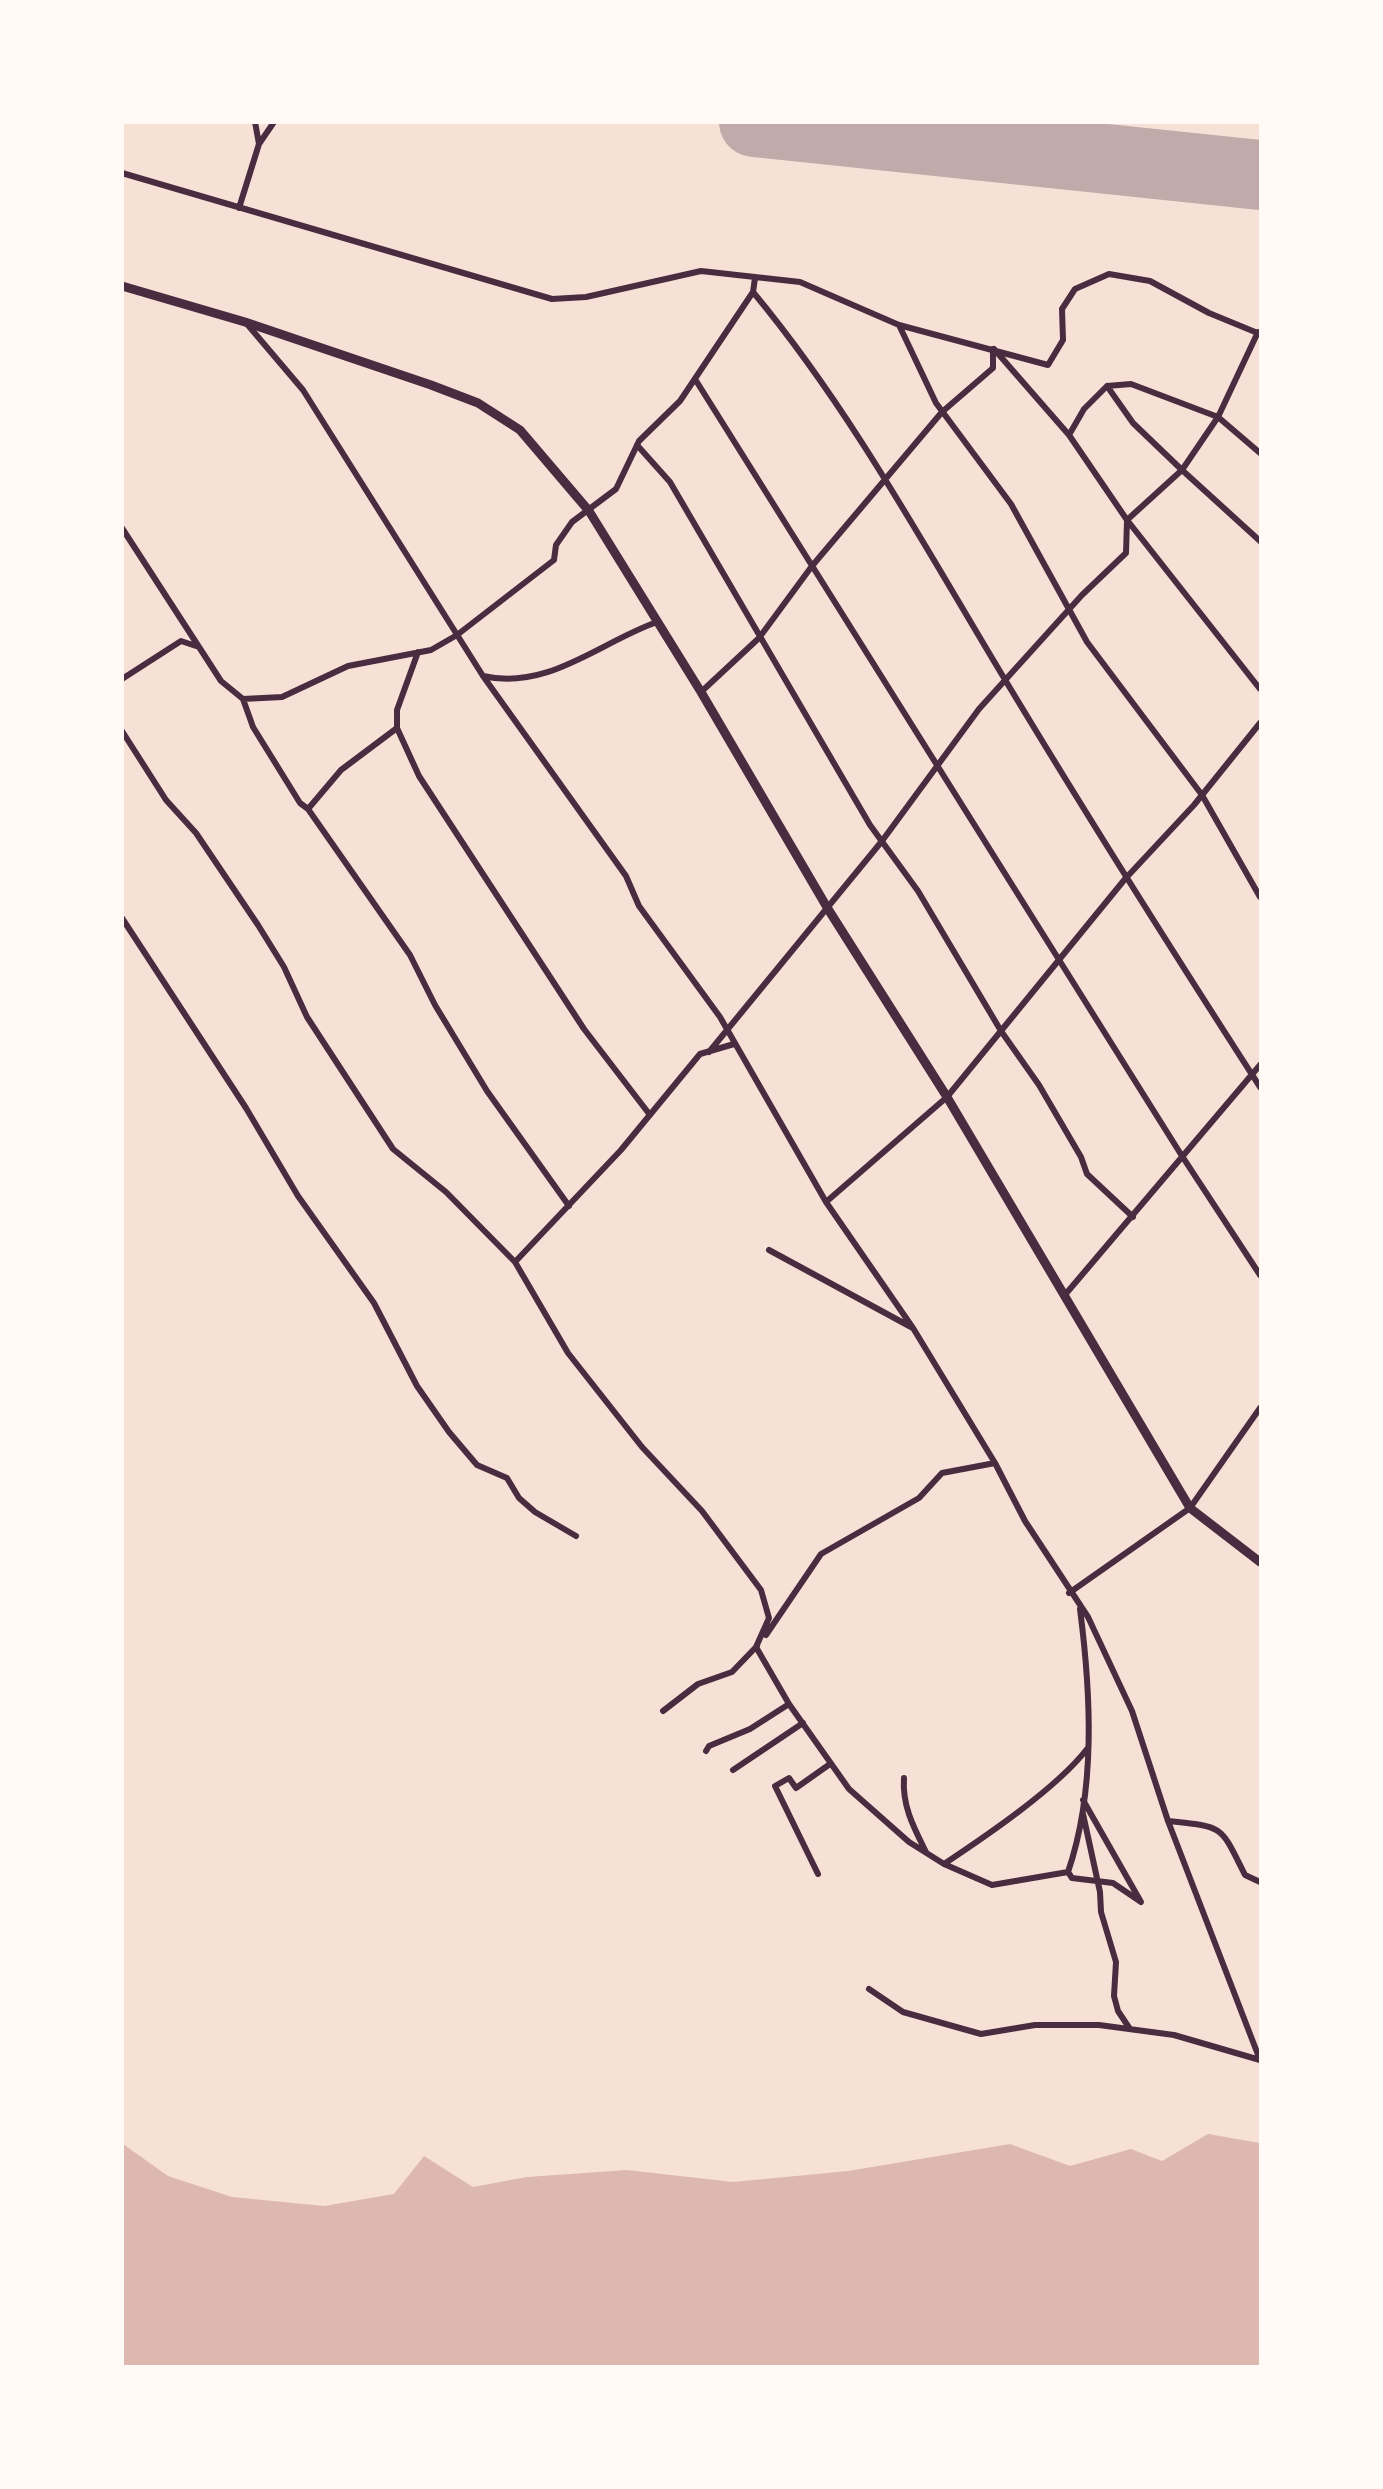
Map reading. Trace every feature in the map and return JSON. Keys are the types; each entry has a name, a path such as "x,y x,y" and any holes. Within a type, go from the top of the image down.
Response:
{"main road":[{"path":"122,286 245,322 478,404 520,430 589,511 701,692 828,909 947,1097 1190,1508 1261,1562"}],"street":[{"path":"255,122 259,144"},
{"path":"239,208 259,144 274,122"},
{"path":"122,173 552,299 586,297 702,271 800,282 899,325 1048,365 1063,340 1062,309 1075,289 1108,274 1150,281 1209,313 1259,333 1218,417 1181,470 1127,520 1126,553 1082,595 1069,613 979,709 882,841 846,880 828,909 726,1028 709,1052"},
{"path":"243,699 282,697 348,666 431,650 457,635 554,560 556,545 572,522 616,489 637,445 680,401 752,292 755,278"},
{"path":"752,292 778,322 886,481 1125,879 1261,1087"},
{"path":"245,322 303,390 484,676 626,876 639,906 726,1028 826,1202 913,1328 996,1463 1025,1521 1069,1593 1088,1617 1132,1711 1168,1821 1260,2060"},
{"path":"899,325 942,412 1011,504 1087,642 1202,795 1261,897"},
{"path":"701,692 760,638 812,566 942,412 993,368 993,349"},
{"path":"993,349 1069,435 1127,520 1261,689"},
{"path":"695,379 1182,1156 1261,1275"},
{"path":"1069,435 1084,409 1107,386 1131,384 1218,417 1261,453"},
{"path":"1107,386 1133,423 1261,541"},
{"path":"637,445 670,482 882,841 918,891 1002,1031 1039,1085 1081,1157 1087,1174 1133,1217"},
{"path":"122,528 221,681 243,699 253,727 300,803 308,809 375,901 410,955 487,1091 569,1206"},
{"path":"484,676 501,680 530,678 561,669 634,630 657,622"},
{"path":"122,679 181,641 199,647"},
{"path":"418,652 397,710 397,728 419,776 584,1029 650,1115"},
{"path":"826,1202 947,1097 1125,879 1202,795 1261,723"},
{"path":"308,809 341,770 397,728"},
{"path":"122,731 166,800 196,833 258,925 284,967 307,1017 393,1149 446,1192 514,1262 568,1353 642,1447 702,1511 761,1590 769,1618 756,1647"},
{"path":"122,918 246,1108 298,1196 369,1294 418,1385 449,1432 477,1465 507,1478 519,1498 576,1536"},
{"path":"514,1262 569,1206 700,1054 734,1044"},
{"path":"1064,1296 1261,1065"},
{"path":"769,1250 913,1328"},
{"path":"1069,1593 1190,1508 1261,1408"},
{"path":"663,1711 698,1684 732,1672 756,1647 821,1554 919,1498 942,1474 996,1463"},
{"path":"1068,1872 1079,1842 1087,1748 1087,1665 1079,1606"},
{"path":"756,1647 789,1704 830,1764 863,1802 927,1853 944,1864 992,1885 1068,1872"},
{"path":"706,1751 709,1746 750,1729 789,1704"},
{"path":"733,1770 803,1723"},
{"path":"944,1864 986,1836 1074,1764 1087,1748"},
{"path":"818,1874 775,1786 789,1778 796,1788 830,1764"},
{"path":"904,1779 903,1793 907,1812 927,1853"},
{"path":"1068,1872 1072,1878 1113,1883 1141,1902 1083,1800"},
{"path":"1082,1809 1098,1880 1103,1919 1116,1962 1114,1996 1118,2011 1130,2029"},
{"path":"1168,1821 1208,1825 1224,1834 1245,1875 1261,1882"},
{"path":"869,1989 902,2012 981,2034 1035,2025 1099,2025 1174,2035 1260,2060"}],"shaded area":[{"path":"1208,2134 1260,2143 1260,2366 123,2366 123,2144 168,2176 232,2197 324,2206 394,2194 424,2156 473,2187 527,2177 627,2170 733,2182 848,2171 1010,2144 1070,2166 1131,2149 1162,2161"}],"runway":[{"path":"754,122 1260,175"}]}
